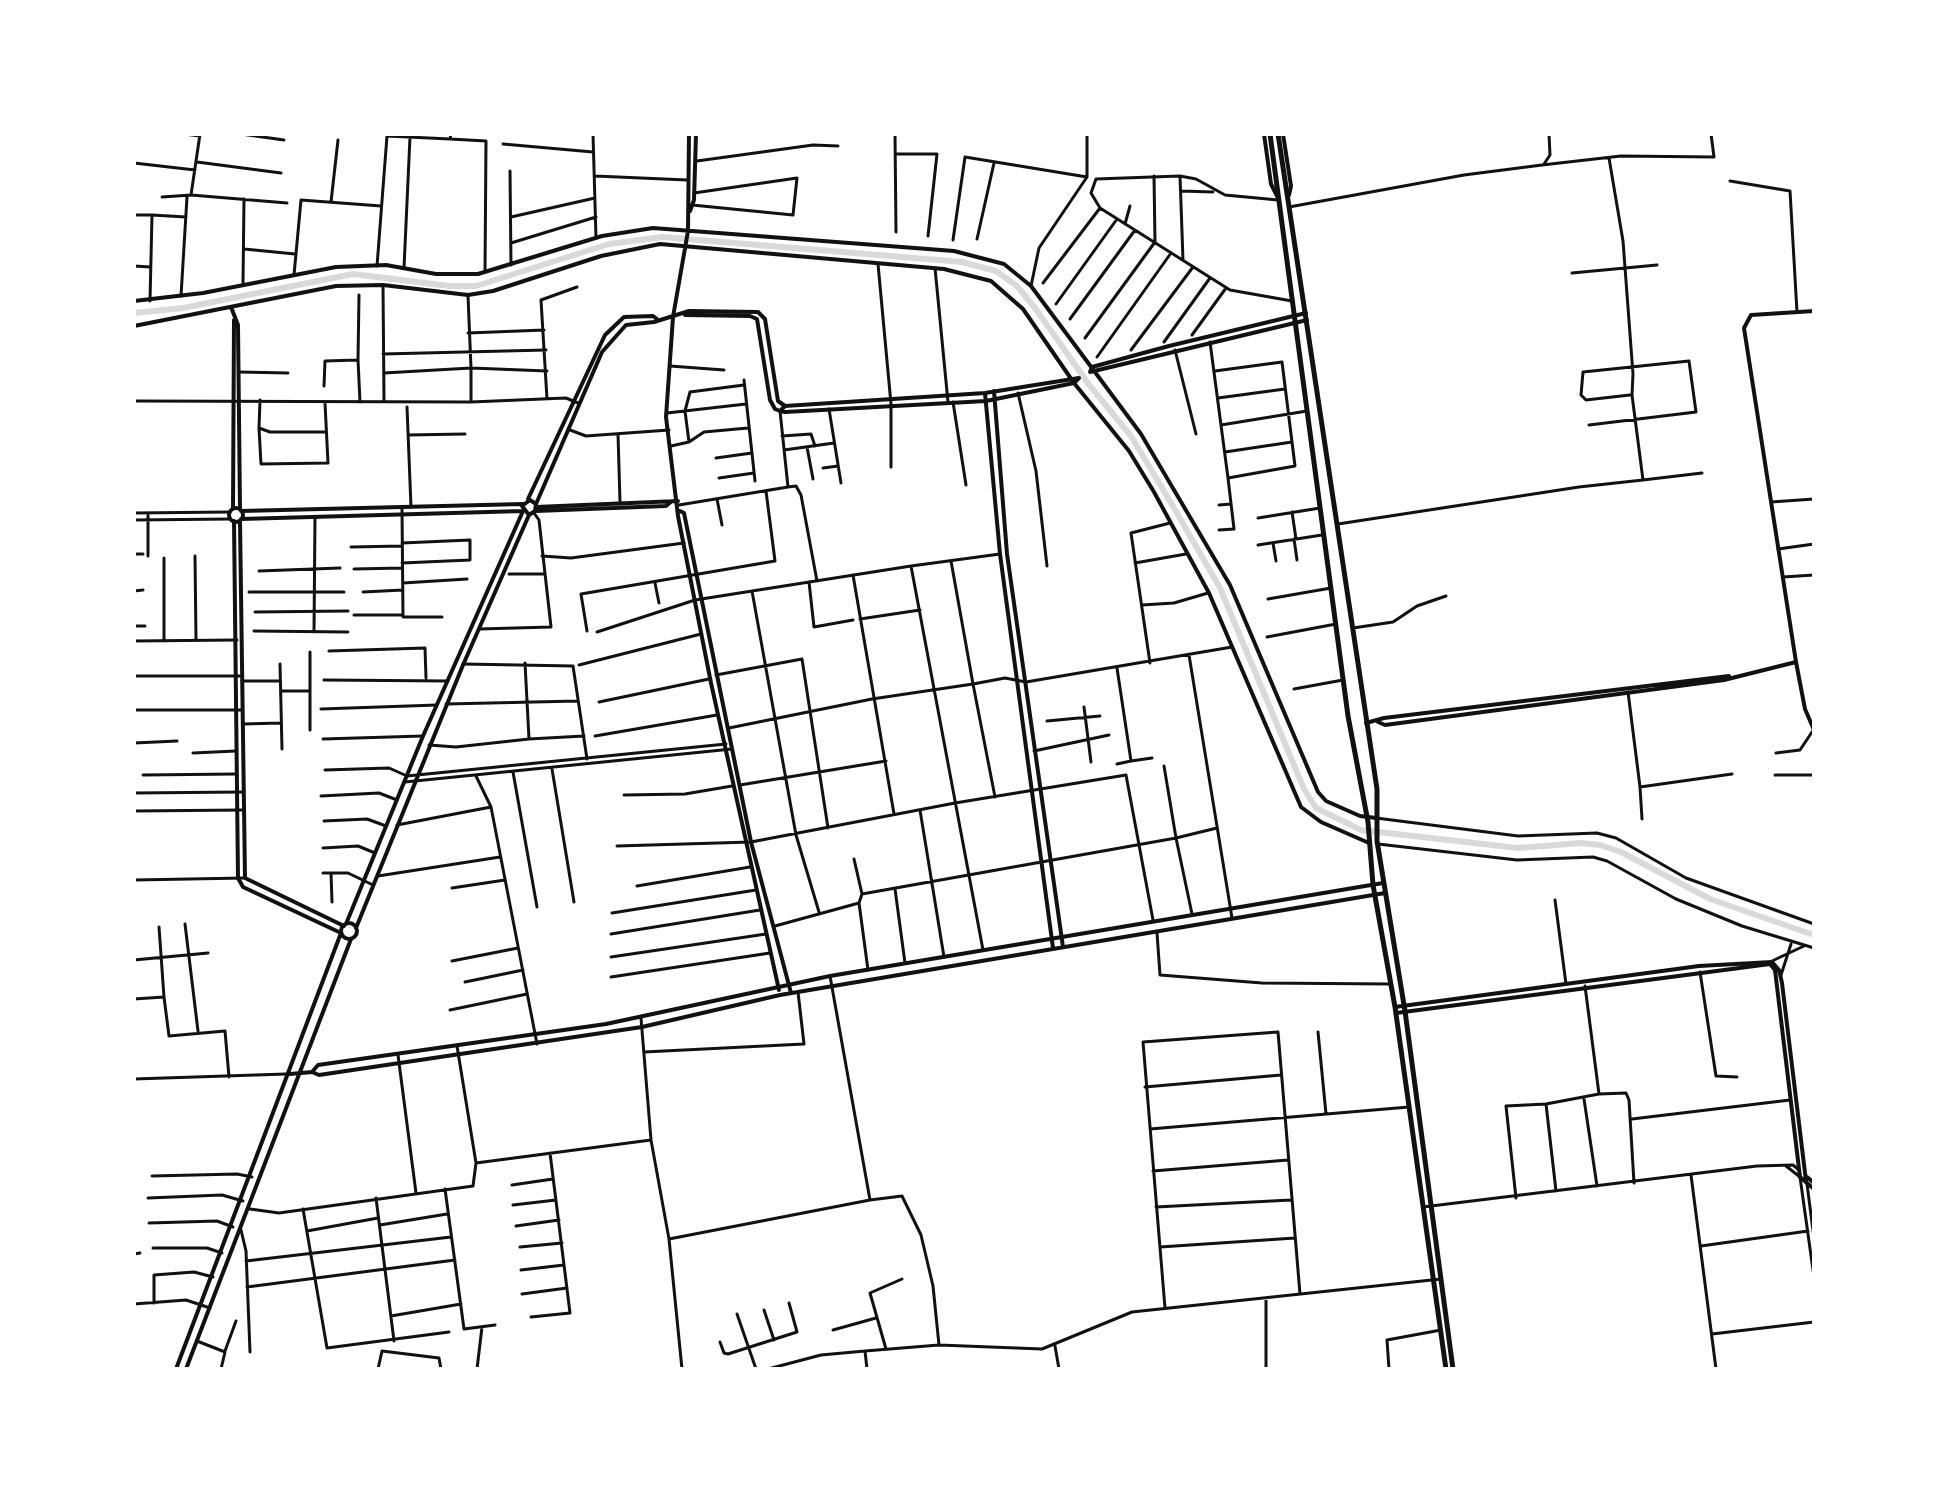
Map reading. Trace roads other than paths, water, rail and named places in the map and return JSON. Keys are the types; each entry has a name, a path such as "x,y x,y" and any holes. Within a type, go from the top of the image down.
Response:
{"main road":[{"path":"1267,134 1279,200 1343,680 1367,820 1373,885 1395,1010 1446,1369"},
{"path":"1281,134 1289,207 1377,789 1377,842 1404,1008 1453,1369"}],"street":[{"path":"181,296 186,217 200,135 184,134"},
{"path":"241,134 284,140"},
{"path":"377,134 450,136 486,141 485,272"},
{"path":"593,134 596,238"},
{"path":"689,134 688,231 673,317 667,413 669,430 684,543 751,842 791,993"},
{"path":"689,213 697,161 696,134"},
{"path":"895,134 896,232"},
{"path":"1031,286 1039,248 1087,177 1087,134"},
{"path":"1267,134 1271,184 1279,200"},
{"path":"1281,134 1291,186 1288,199"},
{"path":"1542,165 1550,155 1549,134"},
{"path":"1289,207 1464,175 1542,165 1609,158 1714,157 1711,134"},
{"path":"377,266 387,135"},
{"path":"404,268 410,137"},
{"path":"331,202 338,140"},
{"path":"503,144 593,152"},
{"path":"697,161 813,145 838,146"},
{"path":"896,154 937,154 928,236"},
{"path":"1609,158 1626,268 1632,395 1643,480"},
{"path":"953,240 963,159 1087,177"},
{"path":"196,162 281,173"},
{"path":"134,163 195,170"},
{"path":"977,239 994,163"},
{"path":"510,171 511,265"},
{"path":"595,176 688,180"},
{"path":"1213,192 1196,179 1154,176 1096,179 1091,193 1100,208 1226,288 1292,301"},
{"path":"1085,338 1155,242 1154,176"},
{"path":"1180,176 1183,261"},
{"path":"692,205 793,215 797,178 694,193"},
{"path":"1730,181 1789,189 1797,312"},
{"path":"1180,191 1279,200"},
{"path":"162,197 287,203"},
{"path":"511,217 595,198"},
{"path":"243,285 244,199"},
{"path":"294,275 301,200 381,206"},
{"path":"1125,224 1130,206"},
{"path":"1043,283 1100,208"},
{"path":"134,215 186,217"},
{"path":"150,301 152,215"},
{"path":"511,243 596,217"},
{"path":"1056,304 1117,218"},
{"path":"134,301 181,296 336,267 377,266 436,274 485,272 596,238 653,228 954,251 1004,264 1031,286 1091,371 1141,434 1230,585 1318,792 1326,801 1367,820 1518,836 1597,833 1616,838 1686,878 1814,924"},
{"path":"1070,319 1135,230"},
{"path":"134,326 336,286 383,285 468,295 493,291 641,247 686,246 970,273 1006,290 1023,309 1072,381 1129,451 1209,593 1301,807 1321,822 1368,843 1517,860 1593,857 1607,861 1676,899 1792,943 1814,948"},
{"path":"244,249 295,254"},
{"path":"1097,357 1171,253"},
{"path":"878,264 891,401 891,467"},
{"path":"1572,273 1657,265"},
{"path":"134,266 151,267"},
{"path":"1131,350 1193,267"},
{"path":"935,268 948,395 966,485"},
{"path":"1164,342 1210,278"},
{"path":"383,285 384,401"},
{"path":"547,399 541,300 577,287"},
{"path":"1192,335 1226,288"},
{"path":"359,295 360,402"},
{"path":"468,295 471,402"},
{"path":"231,307 234,320 236,457 236,792 245,878"},
{"path":"685,315 689,311 754,311 761,314 765,319 778,401 785,406 986,401 1072,381 1091,371 1307,316"},
{"path":"1776,753 1800,750 1814,730 1805,709 1796,662 1744,328 1751,315 1814,311"},
{"path":"176,1369 243,1201 341,933 405,779 525,502 576,401 597,347 611,327 624,317 653,316 657,319 685,315 757,319 770,400 780,411 788,487"},
{"path":"1091,371 1294,319"},
{"path":"234,320 238,325 235,400"},
{"path":"468,333 544,330"},
{"path":"1210,342 1234,529 1219,530"},
{"path":"383,354 546,350"},
{"path":"1175,350 1196,434"},
{"path":"324,386 325,361 358,360"},
{"path":"1589,425 1696,412 1689,361 1583,372 1581,395 1586,400 1632,395"},
{"path":"1215,371 1282,362 1295,466 1228,478"},
{"path":"670,366 724,370"},
{"path":"384,373 471,368 547,371"},
{"path":"238,372 288,373"},
{"path":"780,411 985,393 1072,381"},
{"path":"689,442 685,411 693,391 744,382 755,481"},
{"path":"1218,398 1285,389"},
{"path":"994,391 1007,554 1026,682 1053,948"},
{"path":"985,393 1000,554 1063,947"},
{"path":"1018,393 1036,471 1047,566"},
{"path":"260,400 261,464 328,463 325,401"},
{"path":"134,401 576,401"},
{"path":"186,1369 413,781 534,510 568,430 576,401"},
{"path":"667,413 746,404"},
{"path":"780,411 785,406"},
{"path":"407,407 411,507"},
{"path":"829,409 841,483"},
{"path":"1221,425 1307,411"},
{"path":"259,428 270,432 325,432"},
{"path":"671,446 689,442 704,432 748,428"},
{"path":"568,430 586,436 669,430"},
{"path":"408,435 465,434"},
{"path":"618,434 620,503"},
{"path":"782,436 811,434 815,446"},
{"path":"1225,452 1292,442"},
{"path":"784,450 834,443"},
{"path":"807,447 813,479"},
{"path":"716,458 752,453"},
{"path":"235,517 240,510 236,457"},
{"path":"823,468 838,466"},
{"path":"719,478 754,473"},
{"path":"1338,524 1579,487 1702,473"},
{"path":"679,505 796,486 801,495 817,581"},
{"path":"587,631 581,594 775,561 766,491"},
{"path":"717,499 722,525"},
{"path":"1771,502 1814,499"},
{"path":"534,510 666,506 672,501"},
{"path":"134,520 402,517 672,501 684,513 693,577"},
{"path":"240,510 402,508 525,502 539,520 551,627 479,629"},
{"path":"1219,505 1231,504"},
{"path":"402,508 403,615"},
{"path":"1258,518 1320,508"},
{"path":"235,517 240,510"},
{"path":"1292,512 1297,560"},
{"path":"134,513 235,517"},
{"path":"148,513 148,556"},
{"path":"314,632 315,517"},
{"path":"1150,663 1131,533 1171,522"},
{"path":"1258,545 1324,535"},
{"path":"351,547 470,540 470,560 354,569"},
{"path":"542,556 571,558 684,543"},
{"path":"1273,543 1276,561"},
{"path":"1778,549 1814,544"},
{"path":"1135,563 1189,553"},
{"path":"134,554 143,554"},
{"path":"597,632 698,599 1000,554"},
{"path":"195,556 196,640"},
{"path":"164,558 164,641"},
{"path":"951,559 995,797"},
{"path":"911,566 983,950"},
{"path":"259,571 340,568"},
{"path":"509,574 545,574"},
{"path":"853,575 894,814"},
{"path":"1783,577 1814,575"},
{"path":"403,583 467,579"},
{"path":"809,582 814,627 853,620"},
{"path":"655,583 659,603"},
{"path":"1268,599 1331,588"},
{"path":"134,591 143,590"},
{"path":"363,592 403,590"},
{"path":"752,591 796,835 819,912"},
{"path":"249,592 344,592"},
{"path":"1142,605 1174,603 1209,593"},
{"path":"1351,628 1393,622 1417,606 1446,596"},
{"path":"698,599 701,634 717,715 780,995"},
{"path":"860,619 920,610"},
{"path":"255,612 348,611"},
{"path":"354,615 442,617"},
{"path":"1267,637 1336,624"},
{"path":"134,626 145,626"},
{"path":"254,631 348,632"},
{"path":"579,665 701,634"},
{"path":"134,641 237,640"},
{"path":"237,640 243,724 238,878 243,887 351,939"},
{"path":"727,729 872,699 1005,678 1026,682 1232,647"},
{"path":"329,651 425,648 426,678"},
{"path":"310,652 310,730"},
{"path":"1189,655 1232,918"},
{"path":"716,675 802,659 828,828"},
{"path":"1365,724 1384,718 1731,676 1796,662"},
{"path":"525,663 529,739"},
{"path":"280,664 282,749"},
{"path":"463,664 573,666 588,759"},
{"path":"1117,668 1131,761"},
{"path":"134,676 235,676 280,681"},
{"path":"324,680 426,678 448,681"},
{"path":"599,702 710,679"},
{"path":"1294,689 1343,680"},
{"path":"1628,690 1642,819"},
{"path":"281,691 310,691"},
{"path":"446,704 527,705 579,701"},
{"path":"321,709 437,705"},
{"path":"1084,707 1091,762"},
{"path":"134,710 242,710"},
{"path":"595,736 717,715"},
{"path":"1047,721 1100,716"},
{"path":"243,724 281,723"},
{"path":"1034,751 1109,735"},
{"path":"323,739 423,736"},
{"path":"429,745 456,747 584,736"},
{"path":"134,743 177,741"},
{"path":"325,770 389,768 413,781 552,769 731,746"},
{"path":"405,779 416,775 724,748"},
{"path":"193,753 236,751"},
{"path":"1117,764 1152,758"},
{"path":"740,785 886,761"},
{"path":"1164,766 1192,914"},
{"path":"552,769 574,902"},
{"path":"513,772 537,907"},
{"path":"143,775 236,774"},
{"path":"1640,787 1732,774"},
{"path":"617,846 751,842 955,803 1126,775 1153,920"},
{"path":"1775,775 1814,775"},
{"path":"476,776 491,807 537,1044"},
{"path":"624,795 685,794 732,786"},
{"path":"134,793 243,792"},
{"path":"321,796 379,793 397,800"},
{"path":"397,825 491,807"},
{"path":"134,811 240,810"},
{"path":"920,810 944,957"},
{"path":"324,821 367,819 386,826"},
{"path":"862,894 1140,845 1217,828"},
{"path":"323,848 358,846 375,853"},
{"path":"377,876 500,857"},
{"path":"854,859 862,894 859,903 868,970"},
{"path":"637,886 750,867"},
{"path":"323,873 348,873 373,885"},
{"path":"331,873 332,902"},
{"path":"134,880 245,878 356,928"},
{"path":"452,888 505,880"},
{"path":"312,1072 318,1065 641,1018 830,976 1383,883"},
{"path":"895,889 905,963"},
{"path":"612,913 756,890"},
{"path":"134,1079 301,1072 319,1075 459,1056 642,1027 791,993 1385,893"},
{"path":"1555,900 1566,984"},
{"path":"774,926 859,903"},
{"path":"611,934 760,910"},
{"path":"185,924 198,1033"},
{"path":"159,927 169,1036 225,1031 229,1077"},
{"path":"1157,930 1160,975 1262,983 1390,984"},
{"path":"611,957 766,934"},
{"path":"1792,943 1778,978 1799,1170 1811,1191 1814,1238"},
{"path":"1404,1008 1771,963 1804,946"},
{"path":"452,961 518,948"},
{"path":"134,960 208,953"},
{"path":"611,977 770,953"},
{"path":"1395,1010 1699,966 1771,963"},
{"path":"1771,963 1778,978 1803,1176 1811,1191"},
{"path":"465,982 523,970"},
{"path":"1700,972 1716,1076 1737,1077"},
{"path":"830,976 870,1200"},
{"path":"1585,986 1599,1094"},
{"path":"644,1052 804,1044 798,992"},
{"path":"450,1010 527,994"},
{"path":"134,999 164,997"},
{"path":"641,1018 651,1140 669,1239 682,1369"},
{"path":"1165,1308 1143,1042 1278,1032 1300,1294"},
{"path":"1318,1032 1326,1114"},
{"path":"250,1209 279,1213 473,1186 476,1163 457,1046"},
{"path":"398,1055 416,1193"},
{"path":"1145,1087 1281,1075"},
{"path":"1516,1198 1506,1106 1546,1104 1599,1094 1626,1093 1632,1119 1634,1183"},
{"path":"1584,1099 1597,1188"},
{"path":"1632,1119 1790,1100"},
{"path":"1546,1104 1556,1193"},
{"path":"1149,1129 1409,1107"},
{"path":"476,1163 651,1140"},
{"path":"531,1317 570,1313 550,1153"},
{"path":"1153,1171 1288,1160"},
{"path":"1423,1207 1782,1165 1799,1170"},
{"path":"1782,1165 1803,1176 1811,1191 1808,1231 1814,1277"},
{"path":"152,1176 237,1174 252,1177"},
{"path":"1691,1175 1716,1369"},
{"path":"512,1185 553,1179"},
{"path":"445,1189 464,1329 495,1325"},
{"path":"148,1198 222,1195 243,1201"},
{"path":"669,1239 902,1196 921,1235 933,1286 939,1345"},
{"path":"376,1198 394,1341"},
{"path":"513,1205 556,1200"},
{"path":"1156,1207 1291,1200"},
{"path":"303,1209 327,1348 449,1332"},
{"path":"380,1225 448,1213"},
{"path":"307,1231 379,1218"},
{"path":"516,1226 559,1220"},
{"path":"149,1223 217,1221 233,1227"},
{"path":"241,1230 246,1261 250,1352"},
{"path":"1700,1246 1808,1231"},
{"path":"246,1261 451,1237"},
{"path":"1160,1247 1295,1238"},
{"path":"520,1247 562,1243"},
{"path":"153,1248 207,1248 222,1253"},
{"path":"134,1254 140,1253"},
{"path":"247,1287 455,1260"},
{"path":"521,1270 564,1265"},
{"path":"154,1303 154,1275 194,1272 213,1277"},
{"path":"886,1349 871,1290 902,1279"},
{"path":"768,1369 821,1355 939,1345 1042,1349 1132,1312 1442,1279"},
{"path":"522,1294 567,1288"},
{"path":"1266,1298 1266,1369"},
{"path":"134,1304 186,1300 210,1308"},
{"path":"720,1342 725,1354 798,1331 789,1303"},
{"path":"391,1316 461,1304"},
{"path":"764,1310 774,1340"},
{"path":"737,1314 756,1369"},
{"path":"833,1330 876,1318"},
{"path":"221,1369 236,1321"},
{"path":"1712,1334 1814,1322"},
{"path":"477,1369 482,1327"},
{"path":"1389,1369 1387,1340 1441,1330"},
{"path":"197,1341 225,1352"},
{"path":"1054,1344 1059,1354 1059,1369"},
{"path":"378,1369 382,1351 439,1358 441,1369"},
{"path":"865,1351 867,1369"},
{"path":"927,1369 937,1369"}],"waterway":[{"path":"134,313 183,308 353,274 449,286 476,286 609,244 663,237 962,262 996,271 1017,286 1035,308 1090,386 1131,436 1174,508 1220,588 1304,789 1316,808 1361,830 1518,848 1581,843 1600,845 1621,852 1710,899 1814,935"}]}
